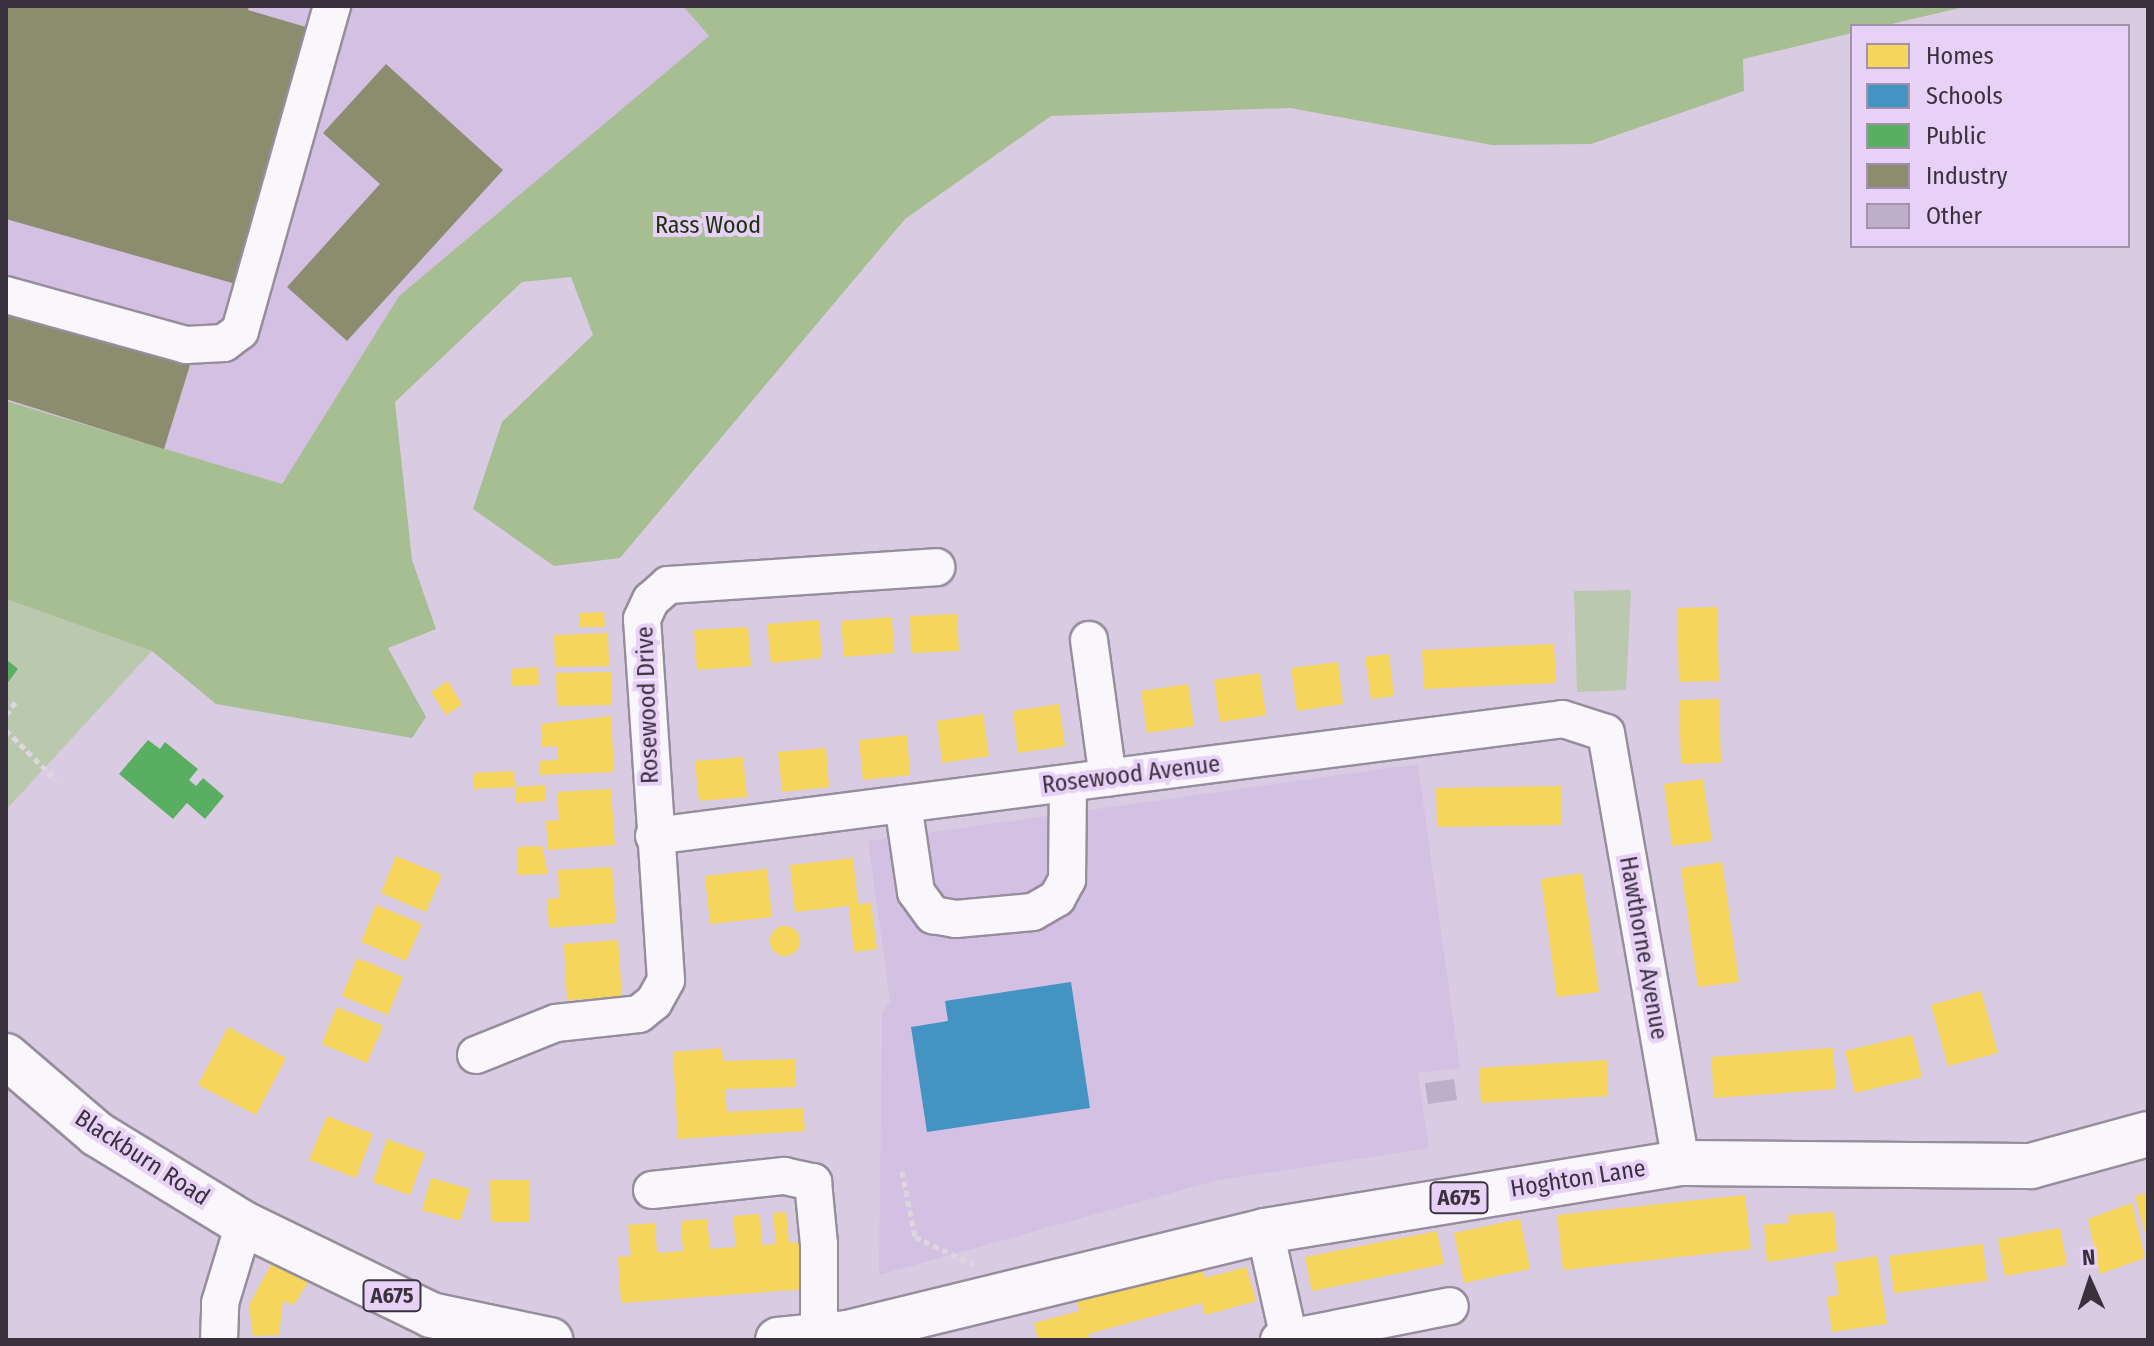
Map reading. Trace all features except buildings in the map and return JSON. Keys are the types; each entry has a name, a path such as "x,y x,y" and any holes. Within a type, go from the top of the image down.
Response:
{"main road":[{"name":"Blackburn Road","path":"6,1056 97,1134 244,1224"},
{"name":"Hoghton Lane","path":"799,1338 1009,1293 1265,1231 1681,1163 2031,1166 2148,1134"},
{"name":"A675","path":"244,1224 431,1315 550,1340"}],"street":[{"path":"6,295 186,345 224,343 240,331 332,6"},
{"name":"Rosewood Drive","path":"476,1055 556,1023 639,1014 654,1002 666,980 654,836 642,619 651,600 668,585 936,567"},
{"path":"1089,640 1108,778"},
{"name":"Rosewood Avenue","path":"654,836 1563,719 1606,733"},
{"name":"Hawthorne Avenue","path":"1606,733 1681,1163"},
{"path":"903,804 916,892 920,904 933,915 956,919 1033,912 1057,898 1067,880 1071,842 1068,783"},
{"path":"652,1190 784,1176 813,1182 799,1338"},
{"path":"219,1340 220,1303 233,1247 244,1224"},
{"path":"1265,1231 1284,1339 1450,1306"}],"path":[{"path":"6,715 17,700"},
{"path":"6,730 56,780"},
{"path":"902,1171 915,1237 1003,1278 1009,1293"}],"shaded area":[{"path":"6,6 683,6 709,36 399,296 282,484 6,401"},
{"path":"1418,764 1460,1068 1418,1073 1429,1148 1214,1181 879,1275 882,1013 890,1001 868,841"}],"green space":[{"name":"Rass Wood","path":"683,6 1968,6 1892,24 1850,24 1850,33 1743,59 1744,91 1591,144 1492,145 1290,108 1051,116 905,219 620,558 554,566 473,509 502,422 593,335 571,277 522,282 395,402 412,560 436,629 388,648 426,717 412,738 216,704 152,651 6,599 6,401 282,484 399,296 709,36"},
{"path":"1631,590 1626,690 1577,692 1574,591"},
{"path":"6,599 152,651 6,810 6,685 18,669 6,659"}]}
